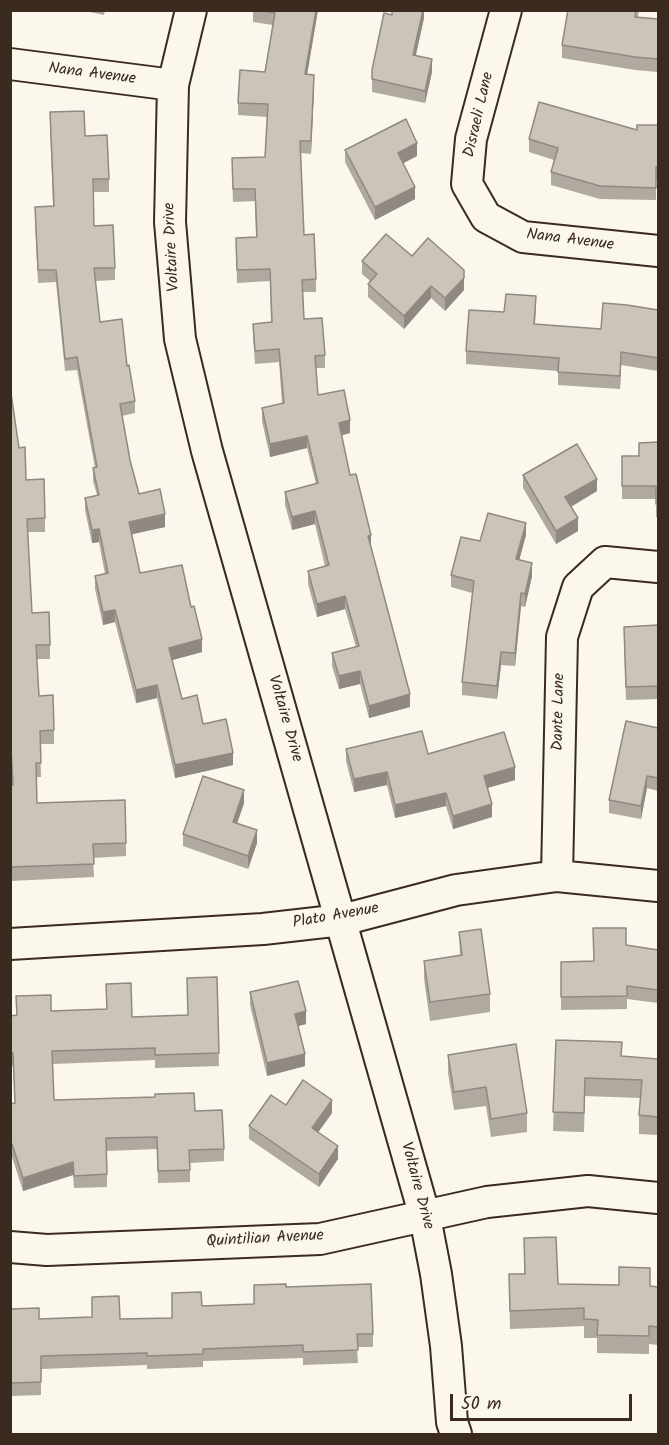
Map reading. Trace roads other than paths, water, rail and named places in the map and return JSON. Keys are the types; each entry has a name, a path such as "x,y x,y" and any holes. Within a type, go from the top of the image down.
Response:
{"street":[{"name":"Voltaire Drive","path":"191,10 173,85 170,222 180,339 207,451 425,1217 441,1315 453,1430"},
{"name":"Disraeli Lane","path":"486,217 467,184 471,139 506,10"},
{"name":"Nana Avenue","path":"10,64 173,85"},
{"name":"Nana Avenue","path":"486,217 524,237 658,251"},
{"name":"Dante Lane","path":"557,876 562,637 578,587 605,562 658,567"},
{"name":"Plato Avenue","path":"10,944 263,929 342,920 456,890 557,876 658,886"},
{"name":"Quintilian Avenue","path":"10,1247 47,1250 320,1239 487,1202 588,1191 658,1198"}]}
